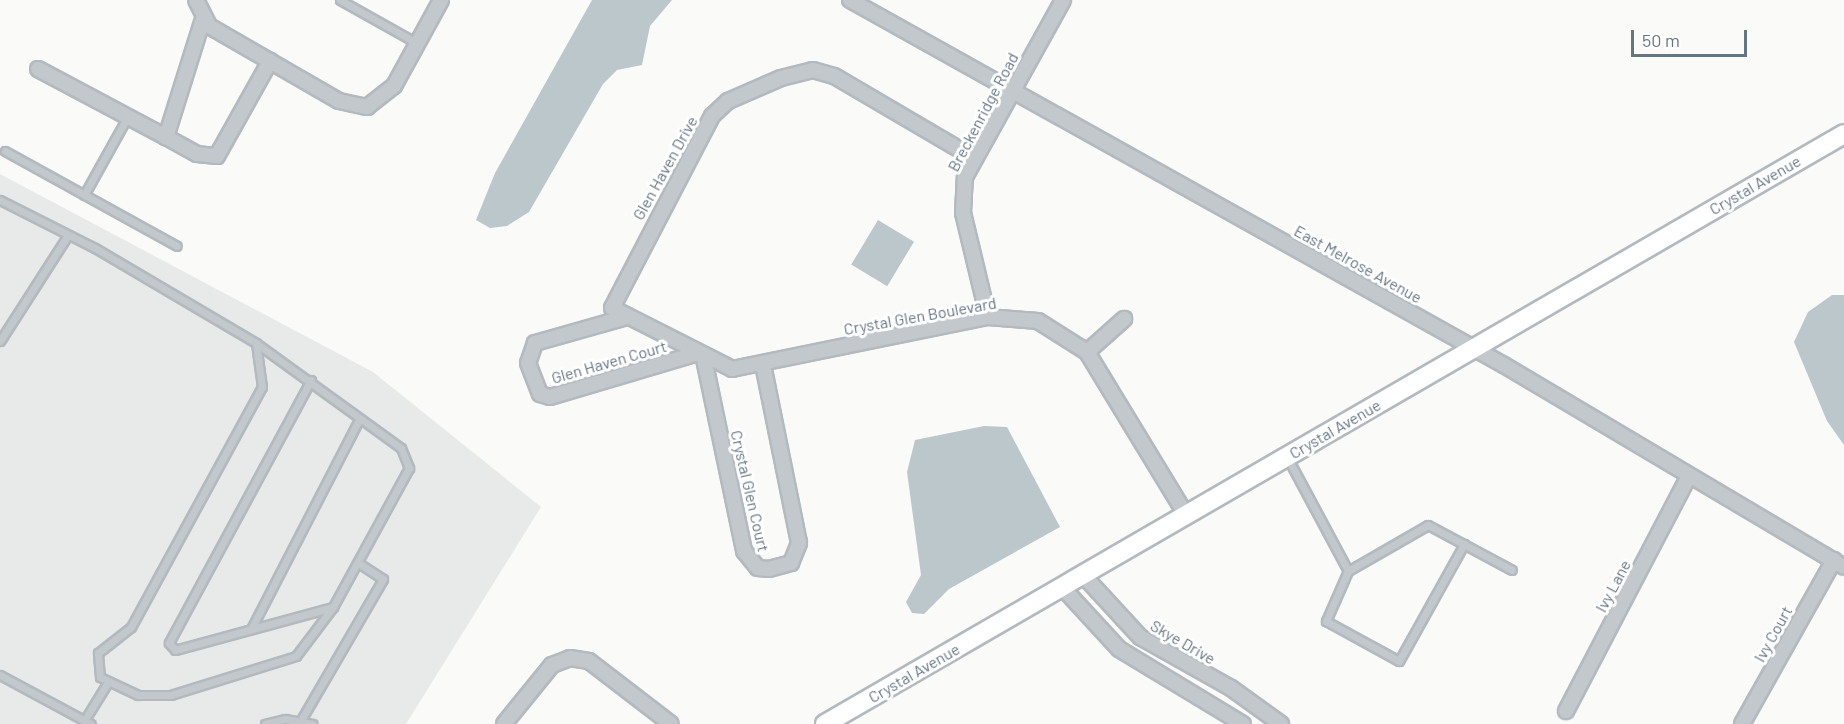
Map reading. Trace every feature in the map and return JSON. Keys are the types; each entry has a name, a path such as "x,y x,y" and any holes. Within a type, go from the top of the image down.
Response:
{"street":[{"path":"166,137 203,19 196,0"},
{"path":"203,19 270,61 339,100 367,107 385,98 441,0"},
{"name":"East Melrose Avenue","path":"850,0 1474,348 1839,563"},
{"name":"Breckenridge Road","path":"988,317 962,201 974,158 1063,0"},
{"path":"38,69 206,158 216,156 270,61"},
{"name":"Glen Haven Drive","path":"612,308 712,116 728,101 781,78 813,70 834,76 974,158"},
{"name":"Crystal Avenue","path":"825,724 1844,134"},
{"name":"Crystal Glen Boulevard","path":"612,308 699,357 732,369 988,317 1038,321 1087,352 1186,515"},
{"name":"Glen Haven Court","path":"627,317 535,343 528,363 540,394 550,397 699,357"},
{"path":"1087,352 1124,319"},
{"name":"Crystal Glen Court","path":"699,357 744,551 758,568 769,569 791,563 799,543 763,364"},
{"name":"Ivy Lane","path":"1566,711 1689,476"},
{"name":"Ivy Court","path":"1742,724 1839,563"},
{"name":"Skye Drive","path":"1083,575 1140,637 1224,684 1281,724"},
{"path":"1062,587 1119,649 1243,724"},
{"path":"504,724 552,665 570,658 589,661 671,724"},
{"path":"1202,698 1224,684"}],"lane":[{"path":"340,0 417,43"},
{"path":"84,195 128,116"},
{"path":"5,151 177,246"},
{"path":"0,200 68,235 256,343 401,448 409,468 333,607 296,657 171,695 138,695 100,677 98,653 131,627 262,387 256,343"},
{"path":"0,341 68,235"},
{"path":"310,380 169,643 175,650 333,607"},
{"path":"251,629 360,418"},
{"path":"1287,457 1348,571"},
{"path":"1464,544 1399,661 1326,621 1348,571 1428,525 1464,544 1512,570"},
{"path":"301,720 383,579 358,563"},
{"path":"0,675 87,722 108,682"},
{"path":"265,724 301,720 313,724"}],"shaded area":[{"path":"592,0 672,0 650,26 642,65 617,70 603,84 529,212 507,226 490,228 476,220 495,173"},
{"path":"0,174 373,372 541,507 406,724 0,724"},
{"path":"878,220 914,242 887,286 851,265"},
{"path":"1832,295 1844,295 1844,445 1827,421 1794,342 1808,312"},
{"path":"984,426 1007,427 1060,527 949,589 924,614 912,613 906,602 921,575 907,472 915,440"}]}
